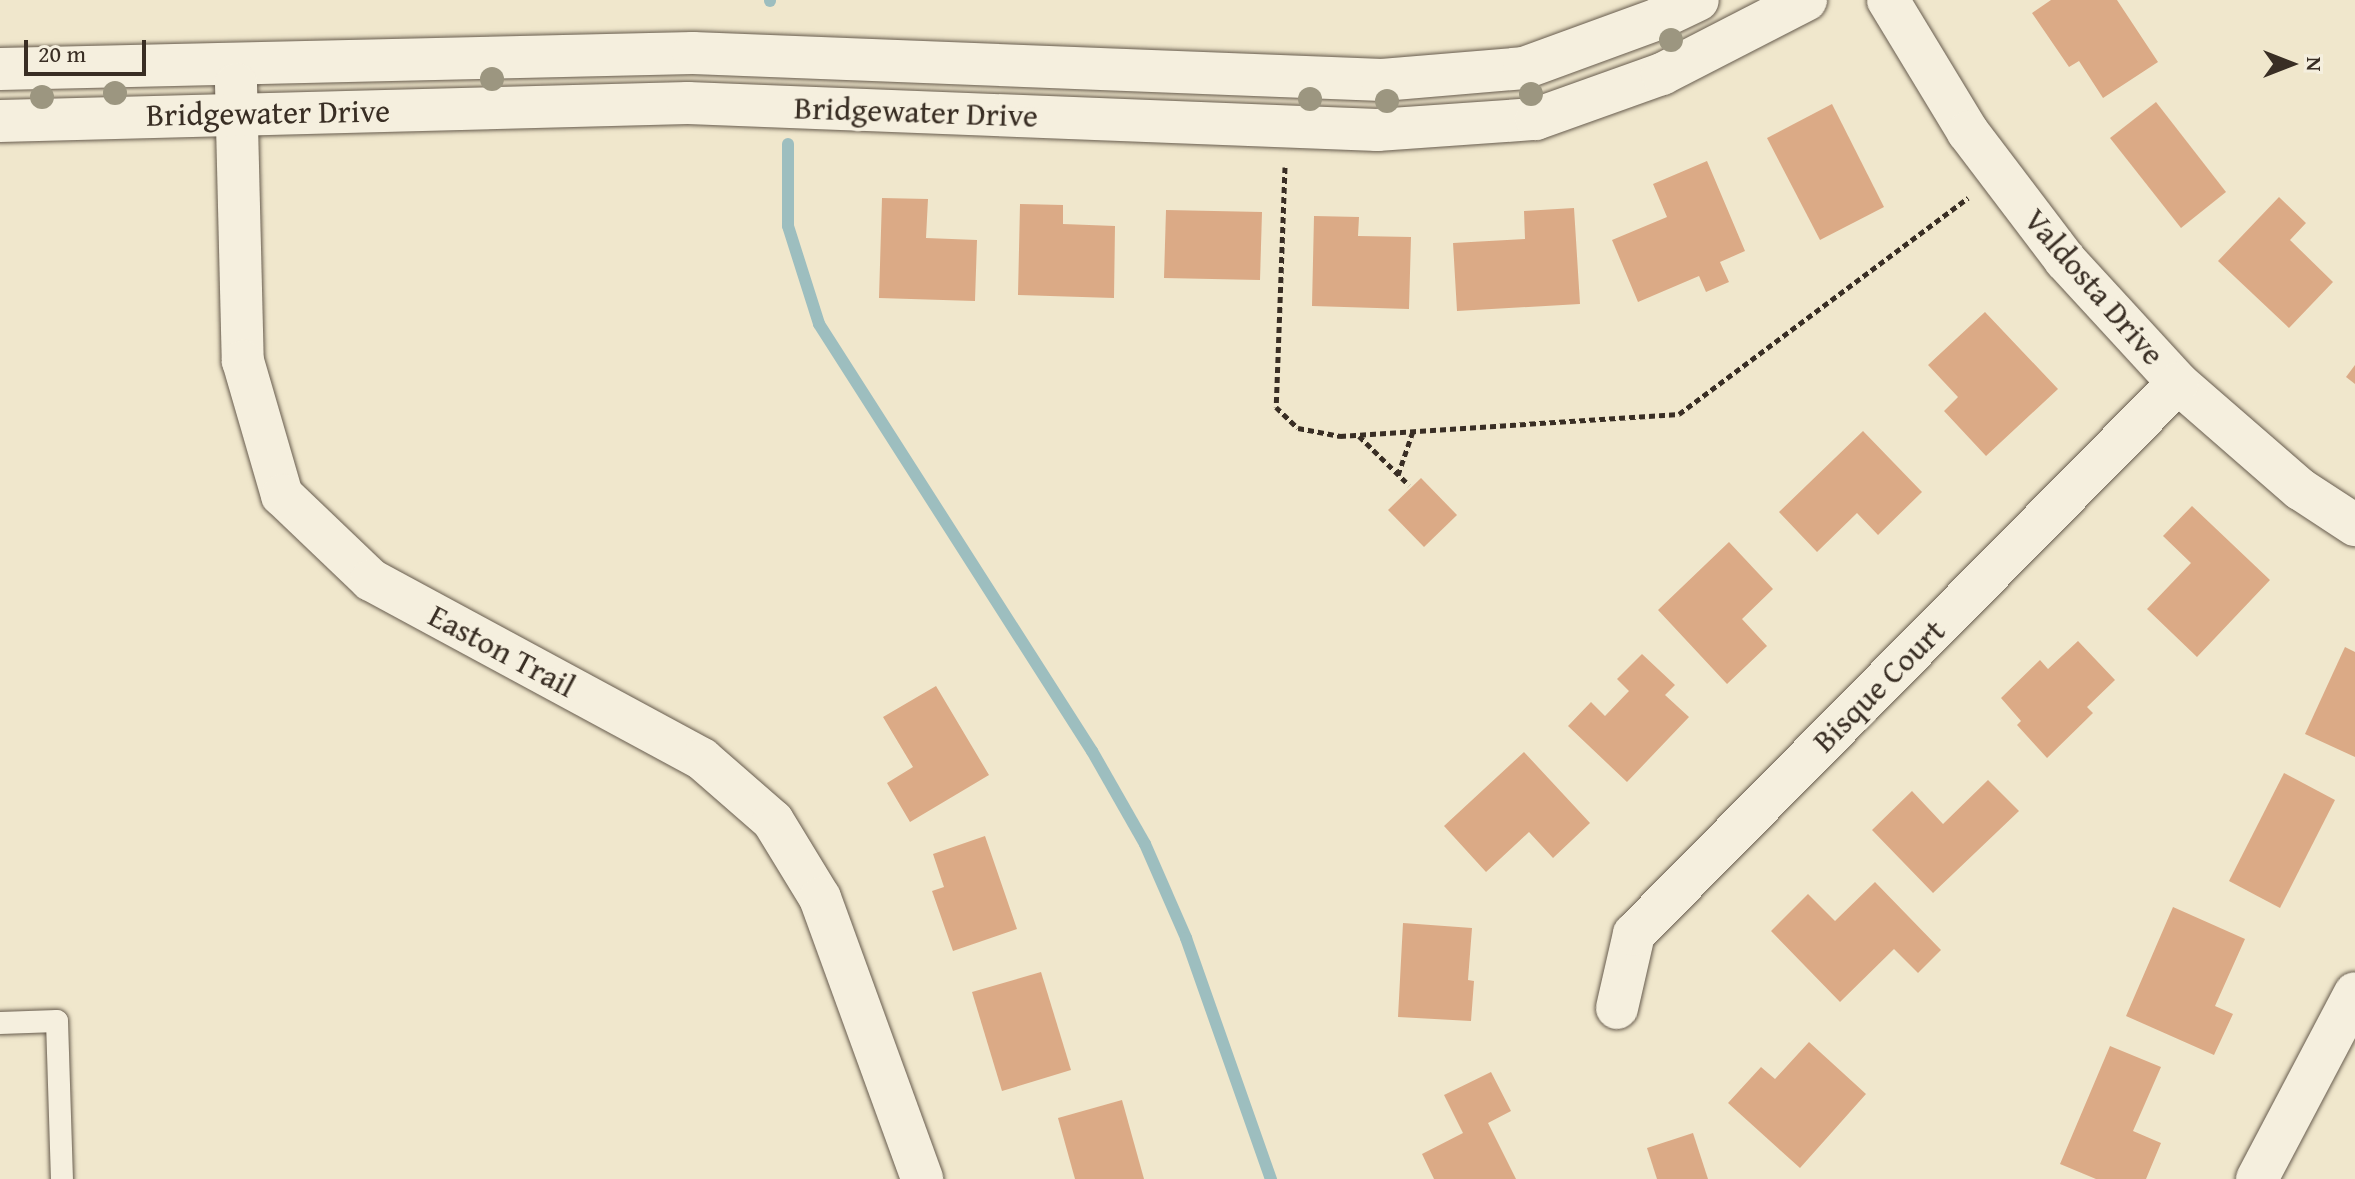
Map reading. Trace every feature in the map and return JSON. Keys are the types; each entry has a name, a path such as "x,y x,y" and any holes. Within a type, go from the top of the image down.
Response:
{"street":[{"name":"Bridgewater Drive","path":"0,69 693,53 1382,80 1524,68 1658,19 1698,0"},
{"name":"Bridgewater Drive","path":"0,121 235,112 688,103 1377,130 1536,119 1662,74 1806,0"},
{"name":"Valdosta Drive","path":"1888,0 1968,132 2065,260 2178,383 2300,489 2355,525"},
{"name":"Easton Trail","path":"236,63 243,361 282,495 371,580 702,759 773,821 820,898 922,1179"},
{"name":"Bisque Court","path":"1617,1008 1634,934 2178,383"},
{"path":"2257,1179 2355,993"}],"lane":[{"path":"0,1023 57,1021 62,1179"}],"path":[{"path":"1285,127 1276,407 1298,428 1340,436 1679,414 1972,195"},
{"path":"1398,475 1413,431"},
{"path":"1358,435 1409,485"}],"building":[{"path":"2051,0 2117,0 2158,62 2103,98 2079,61 2069,67 2032,13"},
{"path":"2156,102 2226,192 2181,228 2110,138"},
{"path":"1832,104 1884,207 1820,240 1767,138"},
{"path":"1707,161 1745,251 1720,262 1729,282 1706,292 1699,276 1638,302 1612,240 1667,217 1653,184"},
{"path":"2279,197 2306,223 2290,240 2333,282 2289,328 2218,261"},
{"path":"882,198 928,199 926,238 977,240 975,301 879,298"},
{"path":"1020,204 1063,205 1063,224 1115,226 1114,298 1018,295"},
{"path":"1574,208 1580,304 1457,311 1453,243 1525,239 1524,211"},
{"path":"1166,210 1262,212 1260,280 1164,278"},
{"path":"1314,216 1359,217 1358,236 1411,237 1409,309 1312,306"},
{"path":"1985,312 2058,389 1986,456 1944,411 1958,397 1928,365"},
{"path":"2355,365 2355,384 2346,377"},
{"path":"1863,431 1922,492 1878,535 1857,513 1817,552 1779,512"},
{"path":"1421,478 1457,515 1424,547 1388,510"},
{"path":"2192,506 2270,580 2197,657 2147,609 2191,563 2163,536"},
{"path":"1729,542 1773,589 1742,619 1767,646 1727,684 1658,610"},
{"path":"2078,641 2115,680 2087,707 2093,713 2047,758 2017,725 2021,721 2001,698 2040,660 2048,669"},
{"path":"2345,647 2355,652 2355,757 2305,734"},
{"path":"1642,654 1675,685 1665,695 1689,717 1627,782 1568,726 1591,702 1605,716 1629,691 1617,679"},
{"path":"936,686 989,775 910,822 887,783 913,767 883,717"},
{"path":"1524,752 1590,823 1553,858 1529,832 1486,872 1444,826"},
{"path":"2284,773 2335,800 2280,908 2229,881"},
{"path":"1988,780 2019,811 1933,893 1872,830 1912,791 1943,824"},
{"path":"985,836 1017,929 953,951 932,891 944,887 933,854"},
{"path":"1875,882 1941,950 1918,973 1894,949 1840,1002 1771,931 1808,894 1835,921"},
{"path":"2173,907 2245,939 2215,1006 2233,1014 2214,1055 2126,1016"},
{"path":"1403,923 1472,928 1468,980 1474,981 1471,1021 1398,1017"},
{"path":"1041,972 1071,1070 1002,1091 972,992"},
{"path":"1809,1042 1866,1094 1800,1168 1728,1103 1761,1067 1775,1079"},
{"path":"2110,1046 2161,1067 2133,1131 2161,1143 2146,1179 2096,1179 2060,1164"},
{"path":"1491,1072 1511,1111 1488,1123 1516,1179 1434,1179 1422,1154 1463,1133 1444,1095"},
{"path":"1122,1100 1144,1179 1075,1179 1058,1118"},
{"path":"1693,1133 1708,1179 1657,1179 1647,1148"}],"waterway":[{"path":"788,144 788,226 819,324 1092,751 1145,844 1186,938 1271,1179"}]}
